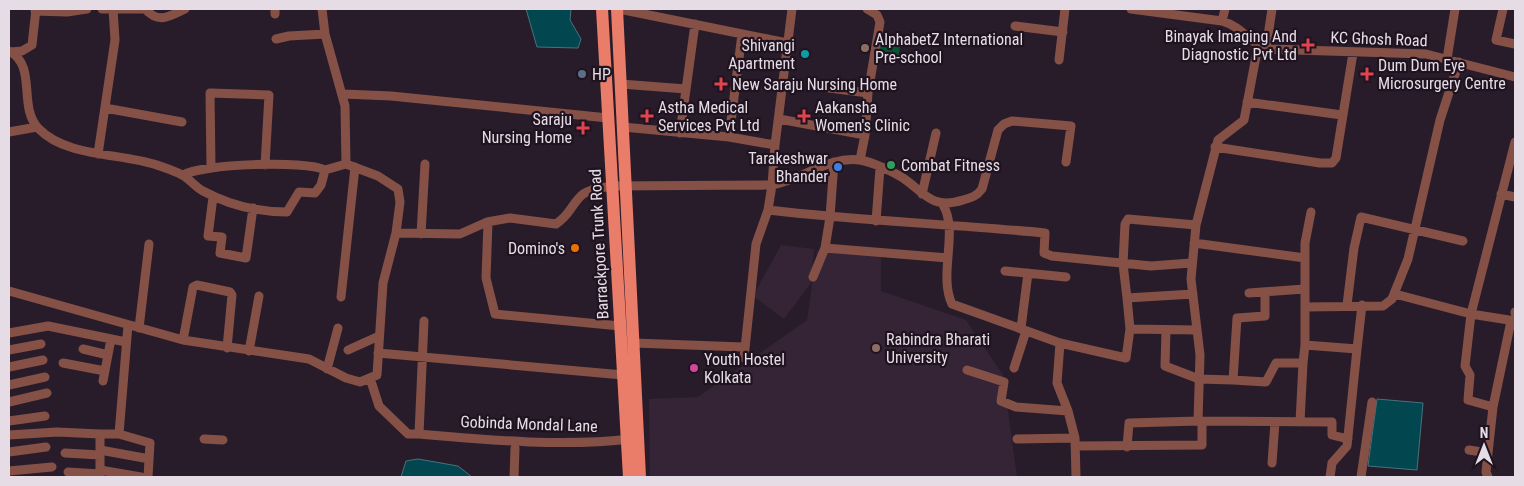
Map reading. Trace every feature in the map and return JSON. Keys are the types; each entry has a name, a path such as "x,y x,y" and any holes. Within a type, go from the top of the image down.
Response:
{"main road":[{"name":"Barrackpore Trunk Road","path":"602,9 623,376 632,439 640,477"},
{"name":"Barrackpore Trunk Road","path":"618,9 634,343 632,439 629,477"}],"street":[{"path":"10,52 22,51 32,45 36,10 67,12 87,9"},
{"path":"102,9 145,9 153,17 161,19 185,9"},
{"path":"98,154 115,40 113,9"},
{"path":"322,9 325,34 343,94 351,166 341,297"},
{"path":"618,9 787,43"},
{"path":"744,358 743,347 756,244 768,210 772,185 775,145 792,9"},
{"path":"860,160 866,135 868,93 880,22 877,15 866,9"},
{"path":"1060,60 1065,9"},
{"path":"1131,9 1222,21 1236,25 1262,48"},
{"path":"1222,21 1225,9"},
{"path":"1017,439 1127,447 1202,445 1197,330 1191,263 1196,225 1218,140 1244,120 1272,9"},
{"path":"1447,59 1455,9"},
{"path":"1502,9 1496,40 1515,44"},
{"path":"680,133 694,24"},
{"path":"1015,26 1063,32"},
{"path":"276,39 290,36 325,34"},
{"path":"729,137 742,34"},
{"name":"KC Ghosh Road","path":"1262,48 1353,53 1426,54 1515,77"},
{"path":"10,52 21,60 25,71 28,105 37,127 52,140 98,154 156,165 183,175 201,190 226,203 270,212 287,212 299,192 315,193 321,186 325,170"},
{"path":"1216,147 1329,163 1336,158 1353,53"},
{"path":"1305,307 1386,305 1390,303 1408,259 1440,120 1458,62"},
{"path":"621,84 686,89"},
{"path":"814,86 868,93"},
{"path":"211,168 210,93 269,95 265,165"},
{"path":"343,94 391,96 608,118"},
{"path":"1247,102 1342,115"},
{"path":"105,108 182,122"},
{"path":"779,119 866,135"},
{"path":"396,233 460,234 488,222 510,218 556,224 568,216 579,197 587,192 612,186 772,185 834,162 860,160 900,176 922,194 943,204 972,197 980,192 998,130 1008,122 1071,126 1066,162"},
{"path":"9,132 37,127"},
{"path":"623,127 729,137 775,145"},
{"path":"922,194 936,133"},
{"path":"1493,407 1468,400 1470,375 1464,366 1471,314 1515,141"},
{"path":"813,277 825,248 830,217 834,162"},
{"path":"421,234 425,164"},
{"path":"9,291 183,340 309,359 346,378 360,382 377,375 383,283 396,233 400,202 398,189 378,176 351,166 325,170 310,165 265,165 211,168 190,171 183,175"},
{"path":"876,221 880,168"},
{"path":"1501,194 1515,197"},
{"path":"213,196 208,236 222,237 220,253 246,258 253,208"},
{"path":"943,204 948,216 949,296 952,304 1060,343 1126,358 1130,329 1123,264 1125,224 1128,219 1196,225"},
{"path":"768,210 876,221 1045,233 1044,253 1151,266 1191,263"},
{"path":"1300,422 1304,345 1305,258 1311,212"},
{"path":"1347,305 1354,248 1361,217 1463,242"},
{"path":"488,222 486,278 495,314 620,326"},
{"path":"1194,243 1305,258"},
{"path":"139,328 149,244"},
{"path":"825,248 948,258"},
{"path":"1005,271 1066,276"},
{"path":"1014,368 1023,330 1028,273"},
{"path":"183,340 193,287 198,284 230,292 232,295 227,348"},
{"path":"1249,293 1304,289"},
{"path":"1233,380 1237,317 1265,316 1265,292"},
{"path":"1127,298 1193,294"},
{"path":"1395,294 1471,314 1514,317 1493,407 1486,472 1488,477"},
{"path":"249,351 259,296"},
{"path":"1330,477 1332,463 1347,446 1362,305"},
{"path":"370,378 379,406 408,434 419,434 424,321"},
{"path":"120,434 128,324"},
{"path":"9,333 48,326 126,342"},
{"path":"328,369 338,328"},
{"path":"1130,329 1197,330"},
{"path":"1166,330 1165,365 1199,379 1266,382 1276,363 1303,363"},
{"path":"348,350 379,336"},
{"path":"103,381 111,339"},
{"path":"634,343 743,347"},
{"path":"1060,343 1057,383 1068,411 1075,442 1076,477"},
{"path":"9,350 41,344"},
{"path":"1304,345 1357,349"},
{"path":"84,349 108,355"},
{"path":"378,353 623,376"},
{"path":"9,367 43,360"},
{"path":"63,363 105,371"},
{"path":"967,370 1004,382 1000,401 1016,407 1068,411"},
{"path":"9,385 45,377"},
{"path":"9,402 47,393"},
{"path":"1361,477 1372,402"},
{"path":"9,421 45,416"},
{"path":"1127,447 1129,423 1200,421 1332,422 1332,435 1348,439"},
{"path":"1272,463 1276,422"},
{"path":"9,435 57,432 120,434 150,443 148,477"},
{"path":"100,434 100,474"},
{"name":"Gobinda Mondal Lane","path":"419,434 578,441 632,439"},
{"path":"204,439 222,440"},
{"path":"9,452 46,447"},
{"path":"514,477 515,448"},
{"path":"1469,450 1488,453"},
{"path":"65,454 100,452 144,458"},
{"path":"9,471 52,467"},
{"path":"68,472 141,477"}],"shaded area":[{"path":"781,245 814,249 811,283 784,319 753,296"},
{"name":"Rabindra Bharati University","path":"817,251 881,256 881,291 966,320 1003,375 1017,477 650,477 649,399 698,397 807,320"}],"green space":[{"path":"878,43 900,47 898,61 877,57"}],"water":[{"path":"526,9 571,9 570,20 581,39 578,48 537,47"},
{"path":"1377,399 1423,403 1417,470 1368,466"},
{"path":"418,459 458,466 472,477 401,477 406,461"}],"place":[{"name":"Binayak Imaging And Diagnostic Pvt Ltd","path":"1308,45"},
{"name":"AlphabetZ International Pre-school","path":"865,48"},
{"name":"Shivangi Apartment","path":"805,54"},
{"name":"HP","path":"582,74"},
{"name":"Dum Dum Eye Microsurgery Centre","path":"1367,74"},
{"name":"New Saraju Nursing Home","path":"721,84"},
{"name":"Astha Medical Services Pvt Ltd","path":"647,116"},
{"name":"Aakansha Women's Clinic","path":"804,116"},
{"name":"Saraju Nursing Home","path":"583,128"},
{"name":"Combat Fitness","path":"891,165"},
{"name":"Tarakeshwar Bhander","path":"838,167"},
{"name":"Domino's","path":"575,248"},
{"name":"Rabindra Bharati University","path":"876,348"},
{"name":"Youth Hostel Kolkata","path":"694,368"}]}
